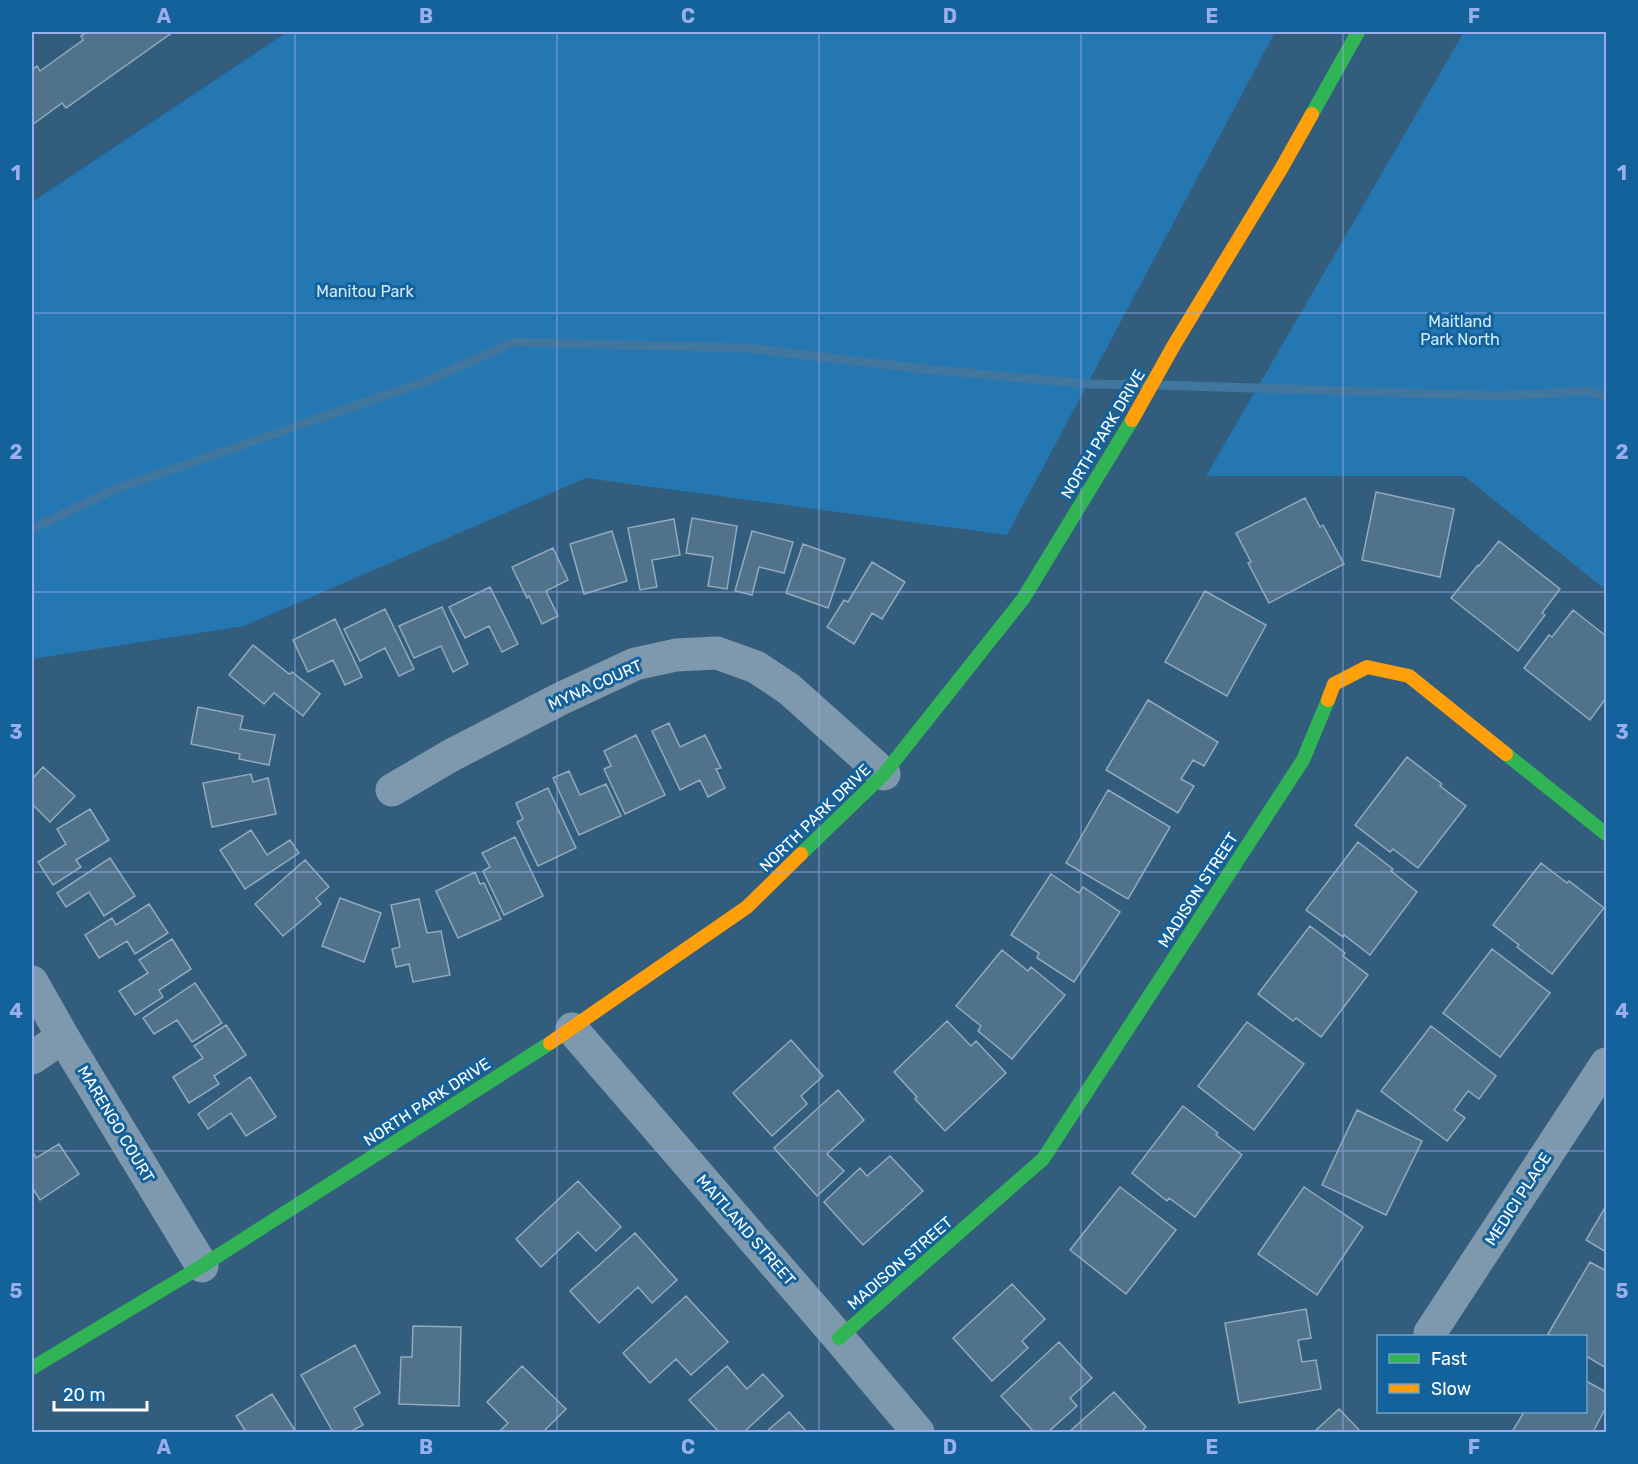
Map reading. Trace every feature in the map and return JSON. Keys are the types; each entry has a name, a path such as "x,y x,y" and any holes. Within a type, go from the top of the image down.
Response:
{"main road":[{"name":"NORTH PARK DRIVE","path":"32,1368 202,1266 572,1029 747,907 884,774 1023,599 1040,573 1281,169 1359,32"},
{"name":"MADISON STREET","path":"839,1338 1043,1159 1303,760 1334,684 1367,667 1409,676 1606,834"}],"street":[{"name":"MYNA COURT","path":"392,790 450,756 560,699 635,664 676,655 717,654 756,667 789,689 884,774"},
{"name":"MARENGO COURT","path":"32,982 202,1266"},
{"name":"MAITLAND STREET","path":"572,1029 918,1432"},
{"path":"32,1058 63,1037"},
{"name":"MEDICI PLACE","path":"1431,1333 1606,1064"}],"green space":[{"name":"Manitou Park","path":"287,32 1275,32 1007,535 586,478 244,626 32,659 32,202"},
{"name":"Maitland Park North","path":"1464,32 1606,32 1606,590 1464,476 1206,476"}],"building":[{"path":"87,32 173,32 66,108 62,103 32,125 32,70 37,66 40,71 83,40 81,36"},
{"path":"1376,492 1454,509 1440,577 1362,560"},
{"path":"1305,498 1320,527 1323,525 1344,564 1269,603 1248,563 1251,562 1236,533"},
{"path":"692,518 737,526 727,589 708,586 713,557 686,553"},
{"path":"674,519 680,555 652,560 657,587 640,590 628,528"},
{"path":"612,531 627,581 584,594 570,544"},
{"path":"752,531 793,542 784,573 759,567 752,595 735,591"},
{"path":"1499,541 1560,589 1542,613 1545,615 1518,651 1451,598"},
{"path":"803,544 845,559 828,608 786,593"},
{"path":"553,548 568,580 546,591 558,616 542,624 512,567"},
{"path":"872,562 905,582 882,619 872,613 854,644 827,627 844,600 848,602"},
{"path":"490,587 518,644 502,652 489,626 465,638 449,607"},
{"path":"1205,591 1266,625 1227,696 1165,662"},
{"path":"442,607 468,664 453,672 441,646 414,658 399,626"},
{"path":"385,609 414,669 399,676 385,648 360,661 344,629"},
{"path":"1573,610 1606,636 1606,698 1590,720 1524,668 1549,635 1552,637"},
{"path":"335,619 362,677 345,685 333,660 308,672 293,640"},
{"path":"253,645 288,673 292,672 320,694 303,716 274,693 264,704 229,675"},
{"path":"1148,700 1218,742 1204,766 1193,760 1181,779 1194,786 1178,813 1106,770"},
{"path":"198,707 243,716 240,729 275,735 269,765 239,759 240,754 191,744"},
{"path":"669,723 680,747 705,735 721,768 716,769 725,788 708,797 700,780 680,790 652,731"},
{"path":"636,735 665,795 625,814 604,769 611,766 604,751"},
{"path":"1407,757 1466,806 1418,868 1393,849 1390,852 1355,825"},
{"path":"43,767 75,796 50,822 32,804 32,779"},
{"path":"569,771 580,795 606,784 621,816 579,835 553,778"},
{"path":"251,774 253,782 268,778 276,814 212,827 203,783"},
{"path":"548,788 576,848 538,866 517,822 523,819 516,803"},
{"path":"1108,790 1170,827 1128,899 1066,863"},
{"path":"90,809 109,840 76,860 81,867 53,885 38,862 66,844 57,829"},
{"path":"251,830 267,855 290,840 299,853 245,889 220,850"},
{"path":"515,837 543,896 504,915 483,871 490,867 482,853"},
{"path":"1358,842 1393,869 1391,871 1417,892 1370,955 1306,910"},
{"path":"110,858 135,896 104,916 89,892 66,907 57,893"},
{"path":"305,860 329,887 316,898 321,904 283,936 255,904"},
{"path":"1541,863 1604,908 1552,974 1493,925"},
{"path":"475,872 480,884 484,883 501,919 458,938 436,891"},
{"path":"1051,874 1079,893 1083,887 1120,912 1074,982 1037,958 1039,953 1011,935"},
{"path":"340,898 381,913 364,962 322,946"},
{"path":"419,899 427,933 441,931 450,975 413,982 409,964 396,967 392,949 400,947 391,905"},
{"path":"149,904 168,933 135,954 127,941 99,958 85,935 112,918 116,925"},
{"path":"1310,926 1345,953 1343,956 1368,975 1321,1037 1296,1018 1293,1021 1258,994"},
{"path":"172,939 191,969 159,990 163,997 135,1015 119,991 148,973 139,960"},
{"path":"1492,949 1550,993 1500,1057 1443,1013"},
{"path":"1002,950 1028,971 1031,967 1065,995 1012,1059 978,1031 981,1026 956,1006"},
{"path":"195,983 222,1023 192,1042 177,1020 154,1034 143,1018"},
{"path":"947,1021 971,1046 976,1041 1006,1073 945,1131 894,1072"},
{"path":"1247,1022 1304,1064 1254,1130 1198,1086"},
{"path":"226,1025 246,1055 214,1076 219,1084 189,1103 173,1077 203,1058 194,1046"},
{"path":"1431,1026 1496,1076 1479,1099 1468,1091 1454,1110 1465,1118 1447,1141 1381,1091"},
{"path":"791,1040 823,1076 801,1096 807,1104 772,1136 733,1093"},
{"path":"250,1077 276,1117 246,1136 231,1113 208,1129 198,1114"},
{"path":"838,1090 864,1120 827,1154 844,1171 817,1196 774,1148"},
{"path":"1183,1106 1242,1155 1195,1217 1169,1198 1167,1201 1132,1173"},
{"path":"1357,1110 1422,1141 1386,1215 1322,1185"},
{"path":"59,1144 79,1174 40,1200 32,1187 32,1150 36,1158"},
{"path":"890,1156 923,1191 863,1245 824,1202 860,1168 867,1176"},
{"path":"578,1181 621,1227 596,1251 578,1232 541,1267 516,1239"},
{"path":"1120,1187 1176,1230 1126,1294 1070,1250"},
{"path":"1304,1187 1363,1227 1317,1295 1258,1254"},
{"path":"1606,1206 1606,1252 1586,1240"},
{"path":"635,1233 677,1280 652,1303 638,1287 599,1323 570,1291"},
{"path":"1590,1262 1606,1271 1606,1368 1587,1357 1587,1335 1548,1334"},
{"path":"1012,1284 1045,1319 1022,1341 1028,1348 992,1381 953,1338"},
{"path":"686,1296 728,1342 691,1375 676,1359 650,1383 623,1353"},
{"path":"1306,1309 1311,1338 1298,1340 1302,1362 1316,1360 1321,1389 1239,1403 1225,1323"},
{"path":"413,1326 461,1327 459,1406 399,1404 401,1357 412,1357"},
{"path":"1059,1342 1092,1378 1070,1398 1077,1406 1048,1432 1034,1432 1001,1396"},
{"path":"355,1345 380,1393 354,1408 363,1425 350,1432 333,1432 301,1375"},
{"path":"522,1366 566,1409 543,1432 499,1432 508,1423 487,1402"},
{"path":"727,1366 747,1389 763,1374 783,1396 744,1432 719,1432 689,1400"},
{"path":"1587,1382 1606,1392 1606,1407 1593,1432 1512,1432 1523,1413 1587,1413"},
{"path":"1114,1392 1146,1427 1141,1432 1069,1432"},
{"path":"272,1394 296,1432 246,1432 236,1416"},
{"path":"1339,1409 1361,1432 1314,1432"},
{"path":"789,1412 807,1432 766,1432"}],"waterway":[{"path":"32,529 113,490 429,380 514,342 746,348 924,369 1089,384 1143,385"},
{"path":"1160,385 1500,396 1587,391 1606,396"}],"traffic: fast":[{"path":"1312,114 1358,32"},
{"path":"801,854 884,774 1023,599 1132,420"},
{"path":"839,1338 1043,1159 1303,760 1328,700"},
{"path":"1506,754 1606,834"},
{"path":"32,1368 202,1266 550,1043"}],"traffic: slow":[{"path":"1132,420 1174,345 1312,114"},
{"path":"1328,700 1334,684 1367,667 1409,676 1506,754"},
{"path":"550,1043 747,907 801,854"}]}
